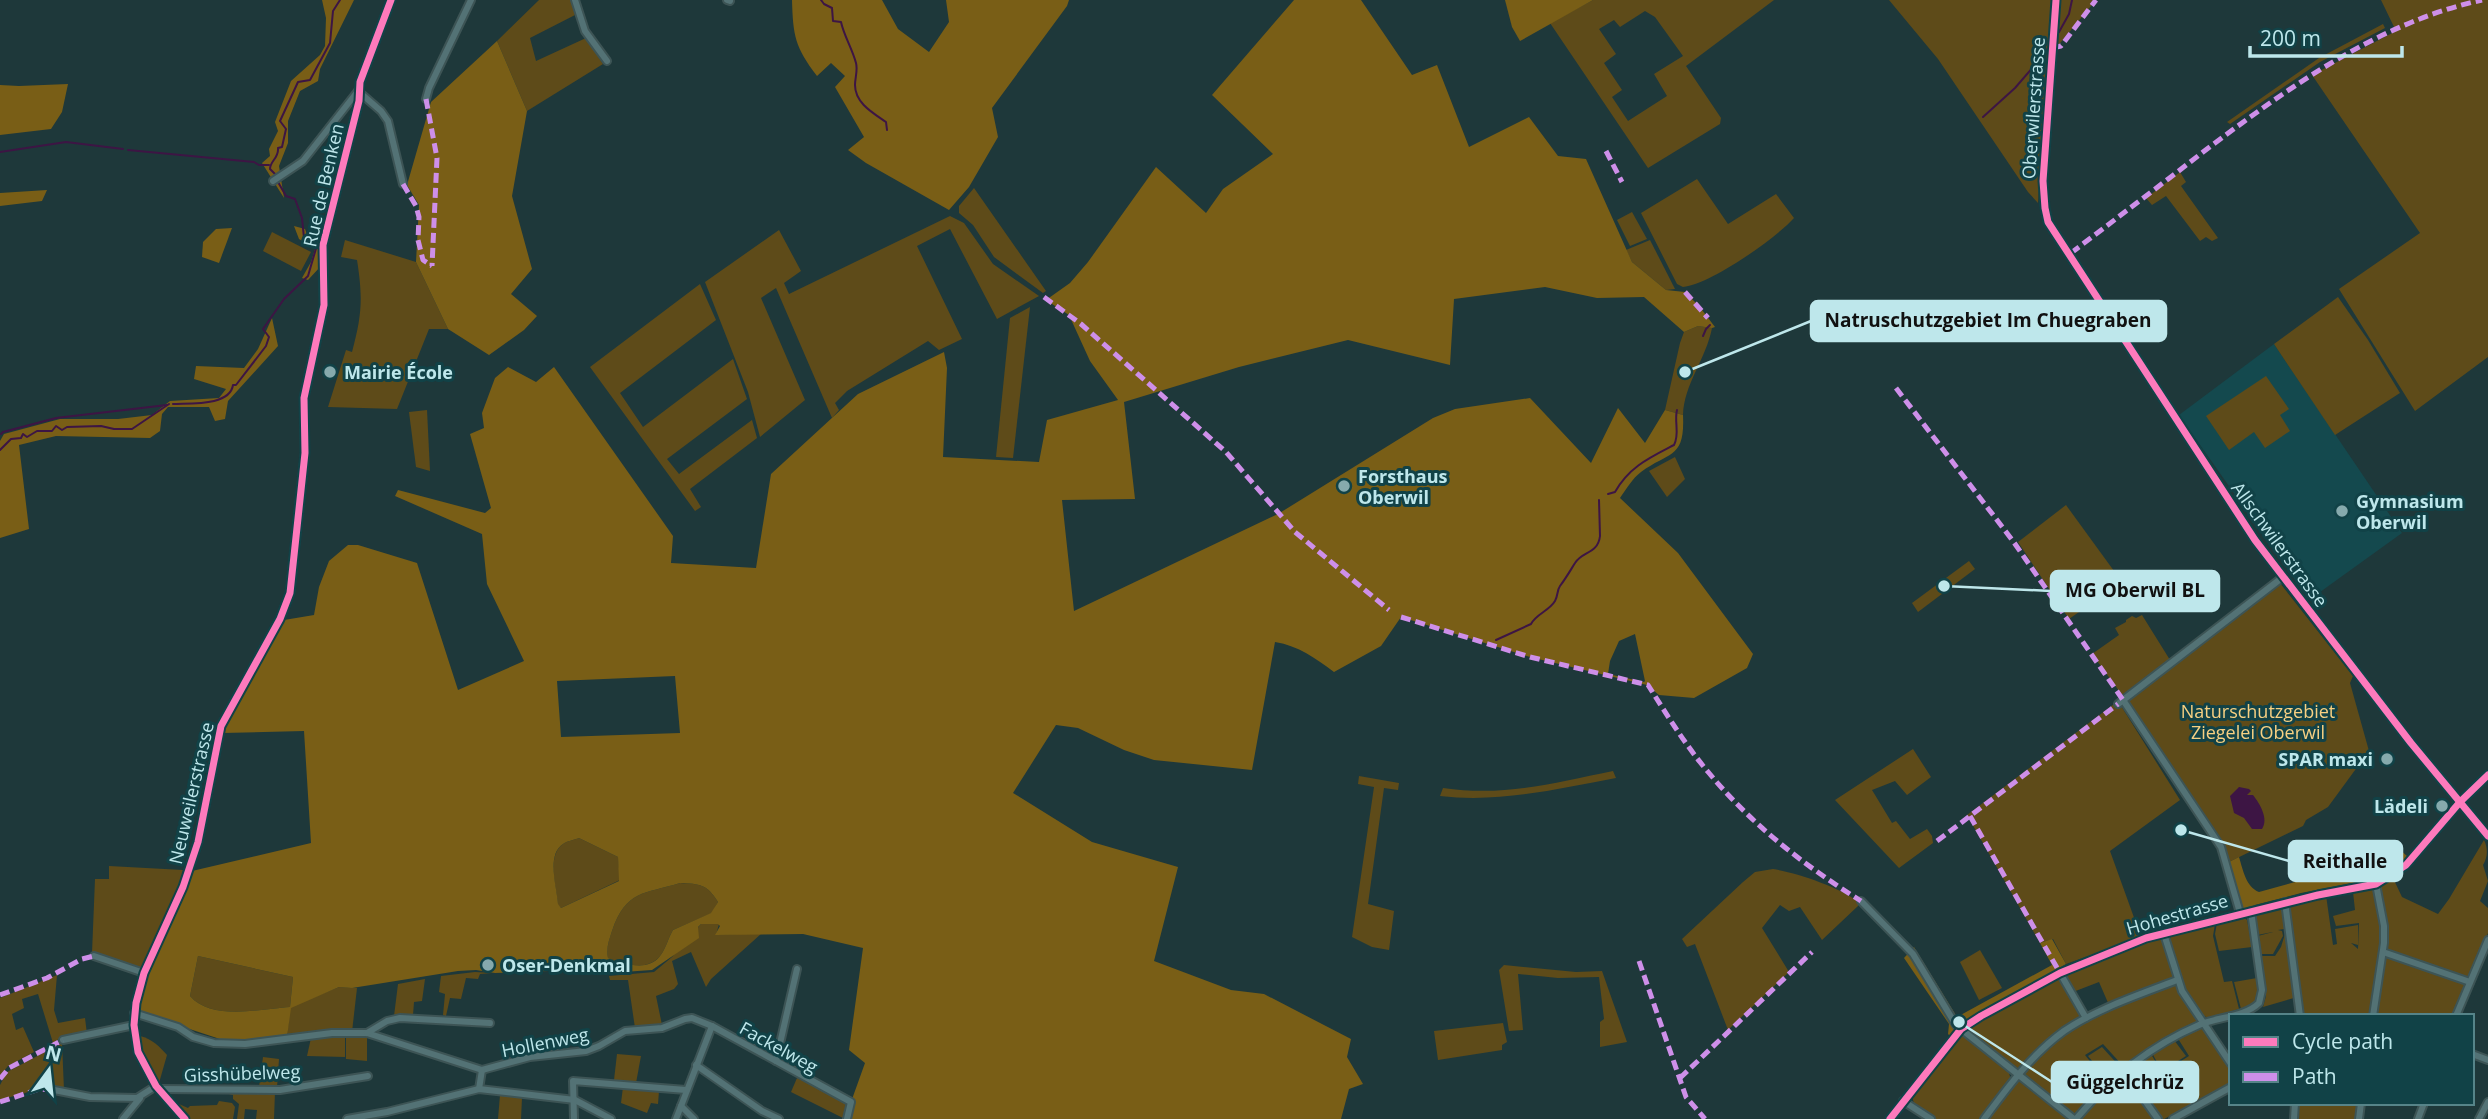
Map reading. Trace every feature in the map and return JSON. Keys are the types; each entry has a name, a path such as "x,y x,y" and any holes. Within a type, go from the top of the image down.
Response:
{"street":[{"name":"Rue de Benken","path":"304,465 304,394 324,305 323,244 359,101 358,92 391,0"},
{"path":"426,99 471,0"},
{"path":"575,0 585,31 607,61"},
{"name":"Oberwilerstrasse","path":"2056,0 2043,194 2048,222 2069,254"},
{"path":"273,181 303,161 358,92 381,111 388,121 403,184"},
{"name":"Allschwilerstrasse","path":"2069,254 2231,505 2283,578 2488,836"},
{"name":"Neuweilerstrasse","path":"185,1119 157,1088 138,1052 134,1013 144,973 183,887 198,842 221,726 287,602 292,583 304,465"},
{"path":"2240,913 2221,847 2120,702 2283,578"},
{"name":"Hohestrasse","path":"1890,1119 1961,1029 2060,973 2119,947 2240,913 2376,884 2406,865 2460,802 2488,775"},
{"path":"2373,1014 2383,952 2384,926 2376,884"},
{"path":"1861,901 1913,954 1946,1010 1961,1029 2075,1119 2123,1070 2153,1048 2203,1023 2229,1015"},
{"path":"2285,902 2300,1014"},
{"path":"2234,1014 2251,1009 2261,999 2251,911"},
{"path":"2164,934 2178,980 2188,1002 2229,1061"},
{"path":"2457,1014 2488,940"},
{"path":"2383,952 2470,982"},
{"path":"94,956 144,973"},
{"path":"776,1061 797,969"},
{"path":"2060,973 2086,1018"},
{"path":"1984,1119 2018,1075 2048,1044 2086,1018 2178,980"},
{"path":"134,1013 178,1027 193,1037 214,1042 245,1044 332,1033 367,1033 482,1070 479,1089"},
{"path":"367,1033 387,1021 400,1018 490,1023"},
{"name":"Fackelweg","path":"692,1018 712,1026 851,1102 847,1119"},
{"name":"Hollenweg","path":"482,1070 530,1057 586,1051 625,1031 662,1028 692,1018"},
{"path":"63,1040 134,1025"},
{"path":"676,1119 712,1026"},
{"path":"696,1065 768,1115 779,1119"},
{"path":"2123,1070 2158,1119"},
{"name":"Gisshübelweg","path":"157,1088 279,1090 368,1076"},
{"path":"575,1119 573,1081 686,1090"},
{"path":"123,1119 137,1100 157,1088"},
{"path":"2173,1119 2229,1088"},
{"path":"347,1119 479,1089 575,1100 611,1119"},
{"path":"54,1090 90,1097 137,1098 148,1093"},
{"path":"1903,1101 1931,1119"},
{"path":"2479,1119 2488,1102"},
{"path":"681,1106 694,1119"}],"shaded area":[{"path":"322,0 354,0 320,69 318,81 300,91 288,121 288,143 279,166 284,198 262,163 270,156 269,149 278,131 275,122 291,81 320,55 325,46 326,18"},
{"path":"792,0 882,0 898,29 929,52 949,22 946,0 1069,0 992,108 998,137 969,187 949,210 848,150 864,137 835,87 845,76 831,63 817,76 810,66 797,41"},
{"path":"1294,0 1361,0 1412,75 1437,65 1469,147 1529,117 1558,156 1586,159 1632,262 1666,290 1685,292 1715,327 1698,326 1684,332 1644,297 1597,298 1545,287 1454,299 1450,365 1348,340 1239,367 1124,402 1135,499 1062,500 1074,611 1278,514 1433,418 1455,409 1530,398 1591,463 1618,408 1645,443 1665,410 1683,415 1683,429 1678,447 1638,475 1620,498 1678,553 1753,654 1747,668 1694,698 1659,695 1647,685 1530,657 1401,617 1381,646 1334,672 1313,657 1275,642 1252,770 1154,760 1124,750 1078,728 1056,725 1013,793 1092,842 1178,867 1154,961 1231,990 1264,994 1351,1039 1347,1057 1363,1084 1349,1089 1341,1119 848,1119 865,1063 849,1050 863,948 803,934 715,935 720,926 718,924 701,924 698,927 699,938 652,970 609,973 575,970 495,973 476,970 352,988 339,987 291,1008 287,1037 232,1043 138,1012 146,976 192,871 311,843 304,731 222,733 284,620 314,615 319,587 329,561 348,545 358,545 417,563 458,690 524,661 487,584 482,534 395,496 398,490 485,513 491,508 470,434 484,428 482,413 495,378 508,367 536,382 554,367 673,536 671,563 756,568 771,474 858,394 944,352 947,368 943,457 1039,462 1047,420 1118,400 1090,361 1069,315 1046,300 1070,283 1088,262 1156,167 1206,213 1223,189 1273,154 1212,95","holes":["1635,634 1644,682 1608,674 1610,661 1619,641","675,676 680,733 561,737 557,681","579,838 618,857 619,881 561,908 558,904 554,863 558,849","680,883 698,885 706,888 718,902 711,913 673,930 655,961 636,965 608,958 610,938 617,918 630,901 646,892","198,956 293,977 290,1007 237,1012 210,1009 190,996"]},
{"path":"1505,0 1593,0 1520,41 1512,27"},
{"path":"497,41 527,111 512,196 532,269 511,294 537,316 524,330 489,355 448,329 416,262 419,205 407,185 431,102"},
{"path":"68,84 62,112 51,129 0,135 0,85"},
{"path":"47,190 42,201 0,206 0,193"},
{"path":"294,226 305,229 308,237 321,235 320,267 308,280 302,278 315,249 299,239"},
{"path":"232,228 219,263 202,257 203,242 216,229"},
{"path":"272,318 278,346 228,401 225,419 215,421 209,407 168,407 162,414 160,431 150,438 56,436 19,445 29,529 0,538 0,441 4,434 60,419 118,419 152,415 170,401 219,398 226,389 194,379 196,366 244,368 258,349"},
{"path":"2274,344 2402,533 2309,600 2179,415"},
{"path":"2239,787 2249,789 2251,791 2247,795 2253,795 2261,807 2265,821 2262,829 2252,829 2244,818 2234,813 2230,796"},
{"path":"2396,846 2408,857 2403,864 2383,877 2301,893 2245,910 2241,908 2229,862 2239,857 2248,882 2259,892 2317,876 2325,880 2359,867 2362,860 2367,860 2375,870 2383,869 2390,862 2389,857"},
{"path":"2052,939 2066,964 1969,1020 1950,1036 1949,1024 1904,958 1914,947 1957,1017 2052,965 2040,943"}],"green space":[{"path":"539,0 571,0 575,15 530,38 536,61 586,38 603,64 527,111 497,41"},
{"path":"1593,0 1774,0 1686,66 1721,118 1720,124 1648,168 1550,23","holes":["1645,11 1655,17 1683,56 1654,74 1667,96 1628,121 1612,97 1622,90 1604,63 1616,54 1599,29 1614,20 1620,27"]},
{"path":"1889,0 2096,0 2056,48 2048,49 2038,203 1938,59"},
{"path":"2381,0 2488,0 2488,357 2415,411 2339,289 2420,233 2312,75 2396,31"},
{"path":"2383,24 2385,28 2320,62 2230,124 2227,122 2319,58"},
{"path":"2180,172 2186,182 2181,186 2218,238 2212,241 2206,237 2200,241 2166,196 2152,205 2146,198"},
{"path":"1697,179 1728,224 1776,194 1794,218 1742,259 1709,278 1683,287 1677,284 1641,213"},
{"path":"974,188 1046,291 1043,293 994,257 973,225 959,213 959,206"},
{"path":"1632,212 1647,239 1630,246 1617,220"},
{"path":"950,216 964,223 993,264 1039,296 997,319 950,229 917,246 962,339 939,350 928,341 847,391 835,403 839,410 832,418 776,288 761,298 805,400 760,437 748,392 705,282 779,230 801,271 784,283 789,294"},
{"path":"272,232 311,252 301,271 263,251"},
{"path":"345,240 416,262 448,329 429,329 397,409 328,407 346,350 352,352 360,317 361,296 357,260 341,257"},
{"path":"1650,240 1675,289 1666,290 1632,262 1626,250"},
{"path":"700,284 716,320 620,393 643,427 733,359 747,399 667,459 679,474 752,420 757,438 690,489 701,507 695,511 590,367"},
{"path":"2338,297 2400,393 2335,435 2274,344"},
{"path":"1030,307 1013,458 996,457 1010,318"},
{"path":"1698,326 1712,328 1687,393 1683,415 1665,410 1684,332"},
{"path":"2266,376 2289,409 2280,415 2290,431 2265,448 2254,432 2229,450 2206,416"},
{"path":"427,410 430,471 416,467 409,412"},
{"path":"1675,457 1685,479 1667,497 1649,471"},
{"path":"2066,505 2122,582 2069,619 2018,542"},
{"path":"1969,561 1975,569 1918,612 1912,603"},
{"name":"Naturschutzgebiet Ziegelei Oberwil","path":"2280,583 2353,676 2350,683 2369,751 2328,807 2306,820 2303,826 2229,862 2220,837 2128,704 2131,695"},
{"path":"2142,615 2170,660 2122,695 2092,654 2119,635 2115,628 2132,616 2136,618"},
{"path":"2118,701 2180,800 2110,851 2141,937 2066,964 2053,939 2040,943 1967,815"},
{"path":"1913,749 1931,777 1907,795 1895,781 1872,790 1892,823 1896,821 1910,839 1927,829 1932,836 1933,843 1899,868 1835,800"},
{"path":"1613,771 1616,778 1528,794 1485,798 1440,796 1443,788 1508,790"},
{"path":"1359,776 1399,783 1398,790 1384,788 1368,904 1394,911 1389,950 1372,947 1352,937 1374,787 1358,784"},
{"path":"579,838 618,857 620,880 561,908 558,905 555,881 555,856 563,844"},
{"path":"2484,840 2487,852 2483,865 2488,881 2480,901 2488,908 2488,933 2468,979 2386,951 2386,924 2379,885 2393,878 2402,897 2438,914"},
{"path":"109,866 183,870 180,886 146,964 140,970 92,953 95,879 109,879"},
{"path":"1773,869 1830,886 1851,896 1859,902 1858,906 1822,940 1800,907 1789,911 1780,905 1762,928 1789,972 1728,1030 1695,944 1687,947 1682,939 1755,872"},
{"path":"680,883 706,888 718,902 712,913 673,930 662,953 649,964 635,965 608,958 612,931 623,908 646,892"},
{"path":"2374,887 2381,922 2381,946 2371,1014 2303,1014 2288,904 2326,895 2333,945 2337,944 2335,929 2358,925 2358,945 2351,943 2358,949 2359,923 2336,926 2333,916 2355,910 2353,892"},
{"path":"2281,908 2285,914 2297,997 2263,1007 2266,996 2259,956 2275,956 2285,934 2284,929 2278,930 2282,931 2283,936 2273,954 2260,954 2258,936 2273,932 2257,935 2254,917 2257,913"},
{"path":"2242,916 2247,920 2252,947 2219,951 2215,934 2217,923"},
{"path":"701,924 719,924 716,935 762,933 711,979 706,987 691,952 672,961 678,984 674,989 656,996 662,1025 635,1028 628,980 610,980 609,976 654,972 672,957"},
{"path":"2215,924 2213,936 2224,982 2232,981 2239,1009 2208,1018 2191,1004 2185,994 2170,936"},
{"path":"2162,936 2174,974 2171,980 2109,1005 2099,982 2073,992 2066,980 2069,971"},
{"path":"1980,950 2002,988 1979,1000 1960,962"},
{"path":"2385,955 2467,981 2454,1014 2375,1014"},
{"path":"198,956 293,977 290,1007 237,1012 210,1009 199,1004 190,996"},
{"path":"1504,965 1576,972 1602,971 1627,1042 1600,1047 1600,1022 1604,1019 1599,977 1558,978 1518,974 1523,1030 1509,1031 1499,970"},
{"path":"492,973 480,974 478,979 466,978 461,999 450,998 446,1016 443,1015 445,994 439,992 441,976"},
{"path":"57,975 54,1010 58,1023 85,1018 87,1034 60,1038 53,1043 38,994 22,999 24,1008 12,1014 16,1030 23,1027 34,1052 8,1066 0,1076 0,998"},
{"path":"2059,975 2082,1017 2020,1069 2017,1070 1970,1034 1971,1026"},
{"path":"2257,978 2258,998 2241,1009 2234,982"},
{"path":"425,979 422,1001 414,1002 413,1015 394,1016 398,984"},
{"path":"2176,985 2184,1002 2200,1022 2144,1051 2123,1066 2103,1044 2085,1055 2105,1080 2078,1113 2072,1114 2023,1074 2031,1063 2056,1042 2088,1021"},
{"path":"339,987 357,988 352,1032 287,1037 290,1007"},
{"path":"1503,1023 1507,1042 1502,1045 1502,1050 1438,1060 1434,1031"},
{"path":"2202,1026 2229,1066 2229,1086 2164,1119 2160,1118 2128,1073 2151,1054 2162,1073 2189,1056 2177,1037"},
{"path":"345,1034 345,1057 307,1056 311,1038"},
{"path":"346,1034 363,1034 367,1037 367,1061 346,1059"},
{"path":"1962,1035 2009,1073 2011,1080 1981,1119 1936,1119 1915,1106 1912,1097"},
{"path":"140,1036 155,1043 167,1055 159,1083 145,1062"},
{"path":"2174,1040 2186,1056 2162,1071 2152,1053"},
{"path":"62,1043 64,1090 46,1087 0,1100 0,1085 7,1072"},
{"path":"2102,1047 2121,1068 2107,1079 2088,1056"},
{"path":"617,1054 641,1056 636,1083 614,1080"},
{"path":"263,1057 279,1059 277,1088 259,1087"},
{"path":"2123,1072 2155,1119 2081,1119 2082,1115"},
{"path":"797,1078 847,1103 845,1119 791,1092"},
{"path":"2016,1081 2019,1081 2067,1119 1987,1119"},
{"path":"623,1087 659,1091 658,1104 651,1103 647,1113 621,1103"},
{"path":"220,1092 275,1092 274,1119 256,1119 257,1110 245,1109 244,1119 237,1119 239,1104 233,1099 233,1095"},
{"path":"500,1095 522,1098 521,1119 498,1119"},
{"path":"219,1101 232,1103 235,1107 233,1119 189,1119 177,1106 179,1104 188,1108 217,1105"},
{"path":"2297,1105 2359,1105 2357,1119 2296,1119"}],"waterway":[{"path":"276,175 270,166 278,148 282,147 286,129 280,121 298,82 310,80 330,43 333,11 340,0"},
{"path":"821,0 832,8 833,21 841,22 856,63 855,85 858,97 866,107 886,122 887,130"},
{"path":"2059,32 2069,14 2072,0"},
{"path":"1983,117 2015,88 2041,58"},
{"path":"0,152 66,142 123,149"},
{"path":"128,150 269,165"},
{"path":"173,404 209,402 225,397 266,346 269,337 263,329 284,299 308,276 317,245 304,238 302,218 295,199 286,196 278,182"},
{"path":"1703,336 1710,325"},
{"path":"0,450 11,439 21,438 23,434 27,437 37,431 52,431 56,426 62,430 67,427 101,426 132,429 169,404"},
{"path":"1,434 56,418 167,405"},
{"path":"1608,494 1615,492 1640,464 1674,445 1677,437 1677,410"},
{"path":"1496,640 1531,624 1549,607 1578,559 1599,542 1599,500"}],"marked path":[{"path":"2052,48 2061,46 2096,0"},
{"path":"2071,253 2239,125 2304,80 2371,41 2407,24 2482,0"},
{"path":"426,99 437,158 432,266"},
{"path":"1606,151 1622,182"},
{"path":"403,184 419,217 418,240 423,260 432,266"},
{"path":"1685,292 1708,318"},
{"path":"1044,297 1081,324 1226,452 1295,532 1389,610"},
{"path":"1896,388 2013,541 2123,700"},
{"path":"1401,617 1530,657 1648,685 1692,752 1743,810 1800,859 1861,901"},
{"path":"1937,841 2118,704"},
{"path":"1970,816 2060,973"},
{"path":"1680,1078 1812,952"},
{"path":"0,995 47,978 82,959 94,956"},
{"path":"1639,961 1686,1097 1705,1119"},
{"path":"0,1079 9,1068 63,1040"},
{"path":"0,1102 39,1089 54,1090"}],"cycle path":[{"path":"185,1119 156,1086 138,1052 134,1025 136,1003 144,973 183,887 198,842 221,726 280,619 290,593 305,453 304,398 324,305 323,245 359,101 360,82 391,0"},
{"path":"2056,0 2043,181 2048,222 2255,540 2411,743 2488,836"},
{"path":"1890,1119 1961,1029 1981,1016 2060,973 2146,938 2318,895 2376,884 2406,865 2460,802 2488,775"}],"place":[{"name":"Mairie École","path":"330,372"},
{"name":"Natruschutzgebiet Im Chuegraben","path":"1685,372"},
{"name":"Forsthaus Oberwil","path":"1344,486"},
{"name":"Gymnasium Oberwil","path":"2342,511"},
{"name":"MG Oberwil BL","path":"1944,586"},
{"name":"SPAR maxi","path":"2387,759"},
{"name":"Lädeli","path":"2442,806"},
{"name":"Reithalle","path":"2181,830"},
{"name":"Oser-Denkmal","path":"488,965"},
{"name":"Güggelchrüz","path":"1959,1022"}]}
